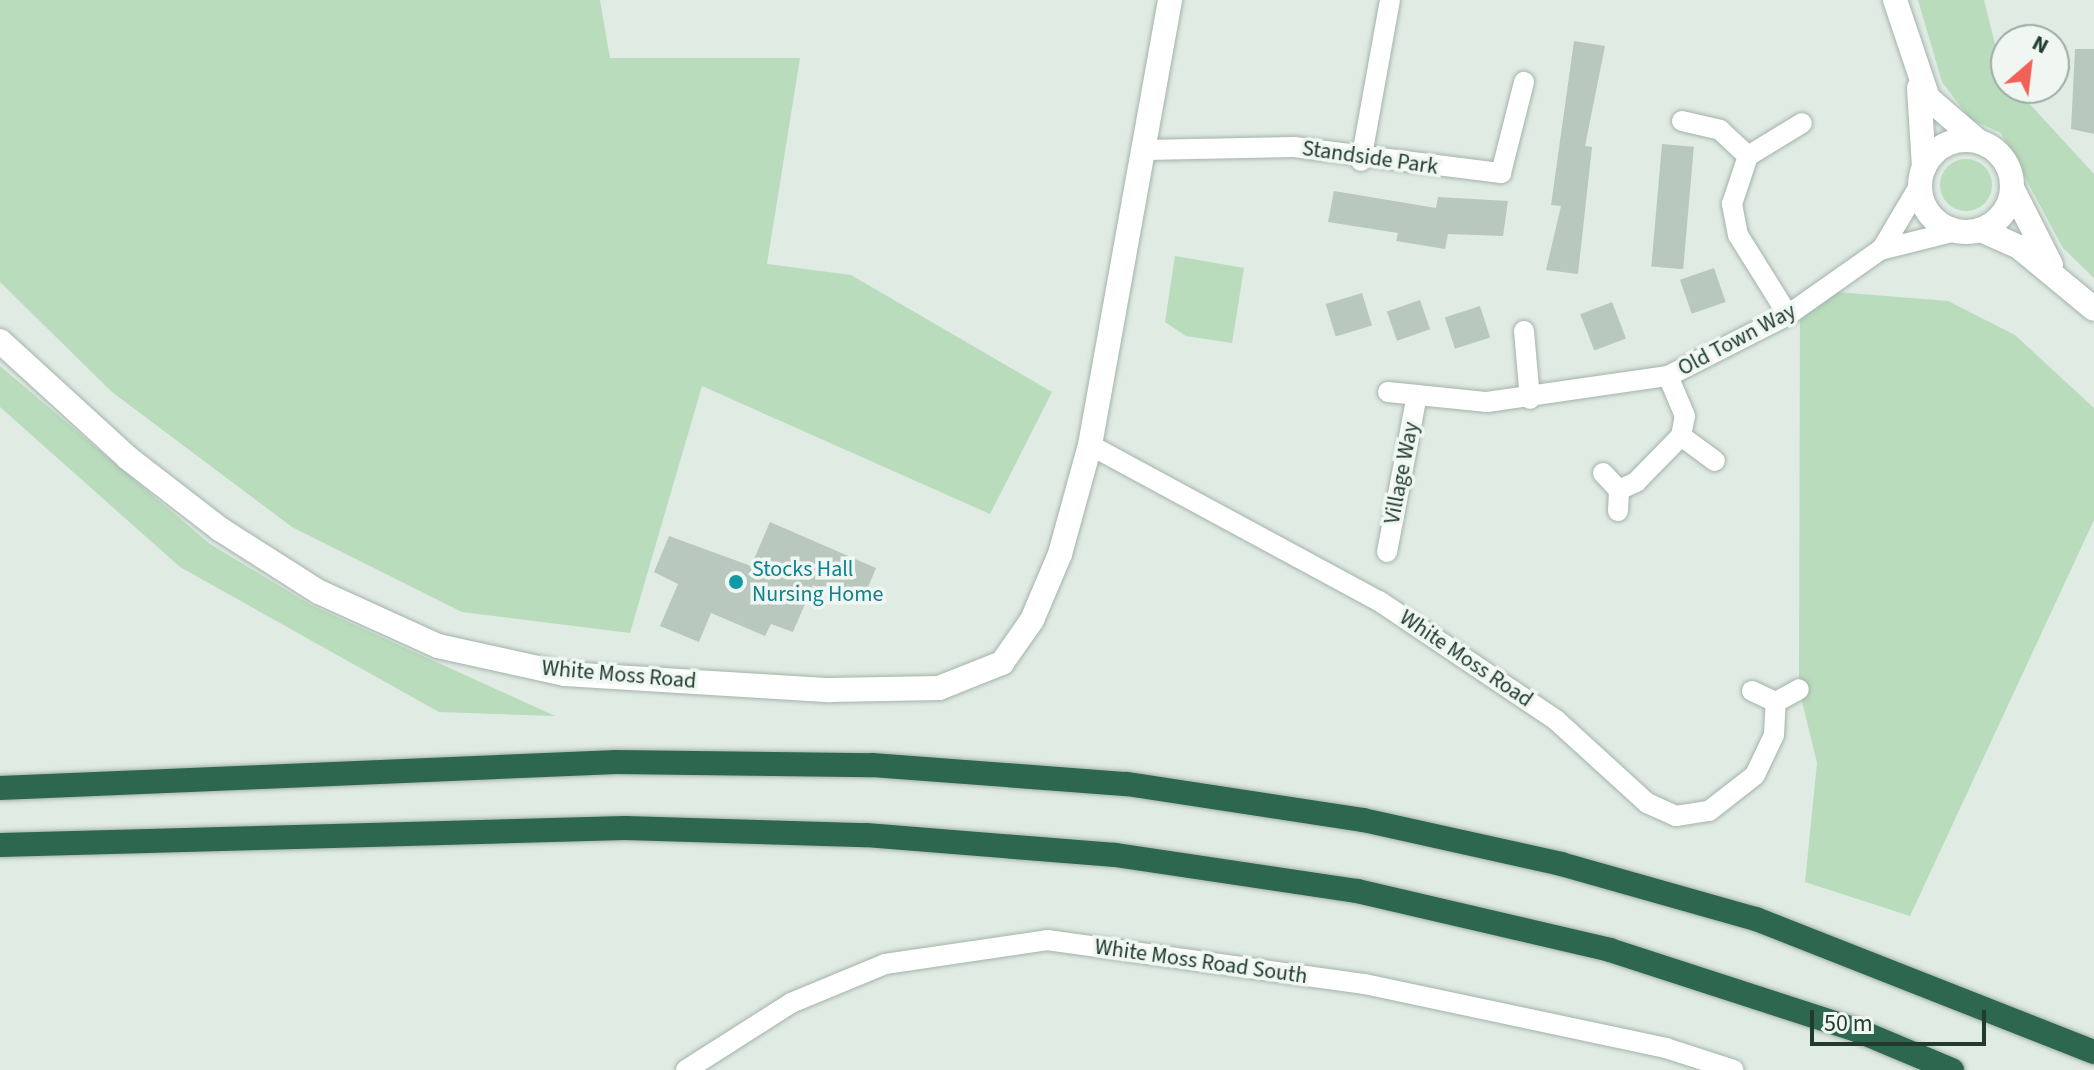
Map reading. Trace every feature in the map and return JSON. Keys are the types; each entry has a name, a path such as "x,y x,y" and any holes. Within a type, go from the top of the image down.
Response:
{"highway":[{"path":"0,788 616,762 872,765 1127,784 1363,820 1561,864 1801,935 2094,1052"},
{"path":"0,845 625,828 866,835 1115,855 1357,891 1610,950 1859,1031 1952,1070"}],"street":[{"name":"White Moss Road","path":"0,341 139,467 319,592 438,646 565,674 924,688 1002,663 1032,620 1060,554 1090,445 1170,0"},
{"path":"1361,161 1390,0"},
{"path":"1895,0 1919,78 1939,113 2004,160 2012,188 2060,279"},
{"path":"1919,78 1922,175 1928,211 1956,231 1981,230 2003,214 2012,188"},
{"name":"Standside Park","path":"1145,150 1294,147 1361,161 1501,173 1524,82"},
{"path":"1682,121 1720,130 1748,156"},
{"path":"1788,315 1732,220 1734,187 1748,156 1802,123"},
{"path":"1922,175 1953,142 1979,142"},
{"name":"Old Town Way","path":"1880,250 1922,175"},
{"path":"1981,230 2060,279 2094,309"},
{"name":"Old Town Way","path":"1388,392 1530,399 1668,376 1788,315 1880,250 1956,231"},
{"path":"1524,331 1530,399"},
{"path":"1619,490 1681,436 1685,416 1668,376"},
{"name":"Village Way","path":"1387,552 1417,395"},
{"path":"1681,436 1715,461"},
{"name":"White Moss Road","path":"1090,445 1379,601 1556,720 1647,803 1676,816 1709,811 1755,775 1774,735 1776,702"},
{"path":"1603,473 1619,490 1618,511"},
{"path":"1752,691 1776,702 1799,689"},
{"name":"White Moss Road South","path":"686,1070 791,1003 885,964 1047,940 1365,984 1666,1048 1734,1070"}],"green space":[{"path":"0,0 600,0 610,58 800,58 767,264 851,275 1052,392 990,514 702,386 630,633 462,612 292,527 112,392 0,282"},
{"path":"1918,0 1984,0 1990,24 1990,104 2030,104 2094,174 2094,278 2063,248 2001,133 1970,119 1942,82"},
{"path":"1966,159 1984,167 1992,185 1984,203 1966,211 1948,203 1940,185 1948,167"},
{"path":"1175,256 1244,268 1232,343 1186,336 1165,322"},
{"path":"1824,291 1948,301 2015,335 2094,408 2094,520 1910,916 1805,882 1817,763 1799,689 1800,308"},
{"path":"0,366 210,544 311,605 555,716 439,712 180,567 0,407"}],"building":[{"path":"1574,41 1605,46 1585,146 1592,147 1578,274 1546,270 1561,206 1551,205"},
{"path":"2075,49 2094,49 2094,134 2071,129"},
{"path":"1662,144 1694,147 1683,269 1651,267"},
{"path":"1334,191 1436,208 1438,197 1508,201 1503,236 1448,234 1445,249 1396,241 1398,233 1328,222"},
{"path":"1714,268 1726,302 1692,314 1680,280"},
{"path":"1362,293 1372,326 1336,337 1326,304"},
{"path":"1420,300 1430,329 1397,341 1387,311"},
{"path":"1612,302 1626,338 1594,351 1580,314"},
{"path":"1480,306 1490,337 1455,349 1445,317"},
{"name":"Stocks Hall Nursing Home","path":"770,522 876,568 861,604 813,585 793,632 771,624 765,636 711,613 699,642 660,626 678,584 654,572 669,536 751,566"}],"place":[{"name":"Stocks Hall Nursing Home","path":"736,582"}]}
